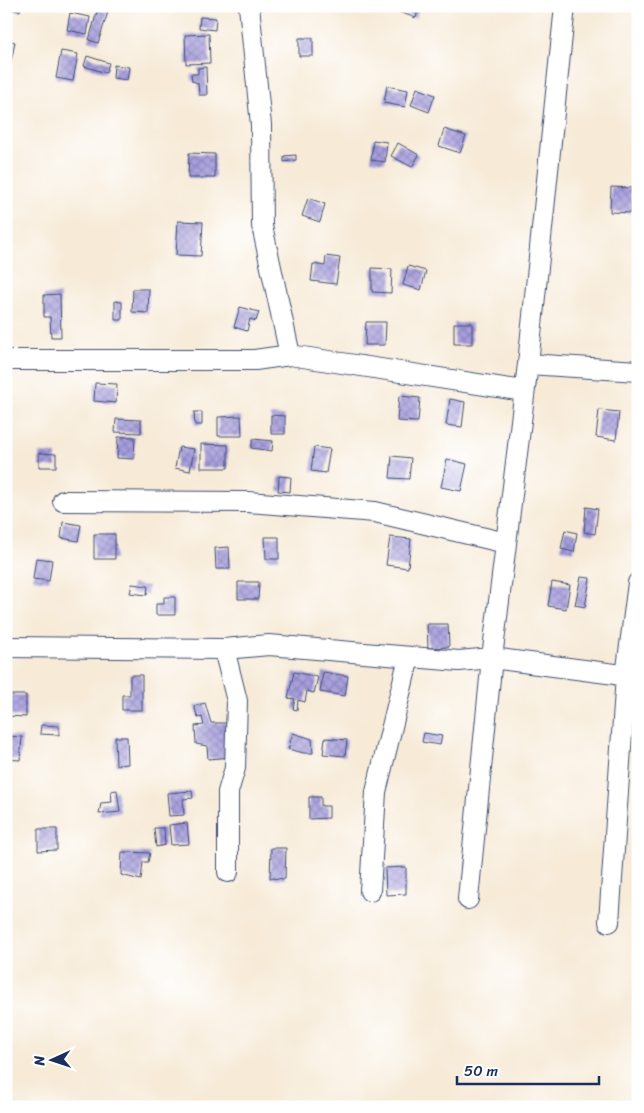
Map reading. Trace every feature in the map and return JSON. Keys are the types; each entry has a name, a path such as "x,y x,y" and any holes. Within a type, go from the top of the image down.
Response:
{"street":[{"path":"249,6 261,125 262,226 290,355"},
{"path":"468,899 492,658 528,364 565,6"},
{"path":"6,360 255,360 290,355 524,391"},
{"path":"528,364 638,371"},
{"path":"63,501 248,502 375,512 506,543"},
{"path":"609,922 632,676 638,583"},
{"path":"6,647 224,649 269,645 460,661 492,658 632,676"},
{"path":"224,649 237,701 235,768 228,792 228,872"},
{"path":"370,891 376,792 409,657"}],"building":[{"path":"6,6 21,6 20,11 6,8"},
{"path":"382,6 419,6 416,18"},
{"path":"98,8 108,12 98,43 89,40"},
{"path":"70,13 90,17 87,34 67,30"},
{"path":"200,17 216,18 215,30 199,28"},
{"path":"209,34 210,63 186,64 185,35"},
{"path":"299,38 313,38 313,56 299,56"},
{"path":"6,40 15,42 11,62 6,61"},
{"path":"61,51 78,54 73,81 56,78"},
{"path":"87,56 109,63 106,73 84,66"},
{"path":"114,65 129,67 127,80 113,78"},
{"path":"206,67 207,95 199,95 198,83 192,81 191,74 198,74 198,68"},
{"path":"387,86 408,90 405,107 384,103"},
{"path":"417,88 435,95 429,112 411,105"},
{"path":"444,129 466,136 460,153 439,146"},
{"path":"373,140 387,142 385,162 371,160"},
{"path":"398,143 419,155 412,167 391,156"},
{"path":"189,153 215,154 215,178 188,178"},
{"path":"296,155 296,160 284,162 284,156"},
{"path":"611,187 632,188 631,213 610,212"},
{"path":"308,198 325,204 320,222 302,216"},
{"path":"178,221 203,222 201,256 176,255"},
{"path":"326,256 340,258 336,284 311,281 313,264 325,266"},
{"path":"408,266 426,271 421,290 403,285"},
{"path":"372,268 392,269 391,293 372,292"},
{"path":"133,289 149,289 148,313 132,312"},
{"path":"60,294 61,337 51,337 50,317 44,317 44,295"},
{"path":"115,301 122,302 122,320 115,320"},
{"path":"240,307 259,312 256,321 250,319 247,331 234,327"},
{"path":"366,322 386,322 385,345 365,345"},
{"path":"454,323 472,323 472,344 454,344"},
{"path":"95,383 117,384 116,403 94,401"},
{"path":"399,396 420,398 418,422 397,421"},
{"path":"450,399 465,402 462,427 446,425"},
{"path":"599,410 619,412 616,440 596,437"},
{"path":"194,412 202,412 202,425 195,425"},
{"path":"271,415 285,416 285,434 271,434"},
{"path":"241,416 242,436 218,436 218,417"},
{"path":"116,419 141,420 141,433 115,432"},
{"path":"118,437 135,437 134,459 117,458"},
{"path":"253,439 273,441 272,451 251,448"},
{"path":"201,444 228,445 228,468 201,468"},
{"path":"179,447 194,449 190,471 175,468"},
{"path":"314,447 330,449 326,473 311,471"},
{"path":"39,453 56,454 56,467 39,467"},
{"path":"392,456 411,458 409,479 390,478"},
{"path":"447,459 467,464 461,491 441,487"},
{"path":"279,476 291,477 290,492 278,491"},
{"path":"586,507 598,509 595,534 584,532"},
{"path":"63,522 81,525 78,541 61,538"},
{"path":"565,530 577,533 574,552 561,549"},
{"path":"94,534 115,534 115,559 94,559"},
{"path":"265,537 279,537 279,559 266,559"},
{"path":"390,537 411,539 408,568 386,565"},
{"path":"229,547 230,569 216,569 215,548"},
{"path":"36,558 52,560 49,581 33,579"},
{"path":"581,577 590,578 585,607 575,605"},
{"path":"238,582 259,582 258,599 238,599"},
{"path":"552,582 570,585 566,609 548,606"},
{"path":"132,584 148,586 147,595 130,593"},
{"path":"164,597 175,597 175,615 156,615 156,604 164,604"},
{"path":"427,624 448,624 449,647 428,648"},
{"path":"294,672 318,677 314,693 307,691 305,702 298,700 297,710 293,709 295,699 288,698"},
{"path":"323,672 348,676 345,696 320,692"},
{"path":"130,675 142,675 142,710 122,710 122,695 130,695"},
{"path":"7,695 26,695 26,717 7,716"},
{"path":"205,703 211,723 228,723 232,757 208,759 207,746 196,744 195,726 204,725 202,717 198,718 194,706"},
{"path":"41,725 59,726 59,735 40,734"},
{"path":"293,733 312,739 313,753 288,749"},
{"path":"424,733 442,736 440,745 422,742"},
{"path":"6,736 22,737 20,760 6,759"},
{"path":"115,737 127,737 128,764 116,765"},
{"path":"325,738 347,740 345,756 323,754"},
{"path":"117,790 120,812 99,814 101,803 112,802 111,791"},
{"path":"192,791 193,798 183,799 184,815 169,816 167,793"},
{"path":"309,797 321,797 321,806 329,806 329,818 309,819"},
{"path":"187,823 189,844 171,845 169,825"},
{"path":"154,828 164,828 165,845 156,847"},
{"path":"38,829 57,829 57,850 38,851"},
{"path":"271,848 286,848 285,879 270,878"},
{"path":"122,852 150,853 148,862 143,862 141,880 121,875"},
{"path":"406,867 406,894 386,895 385,868"}]}
